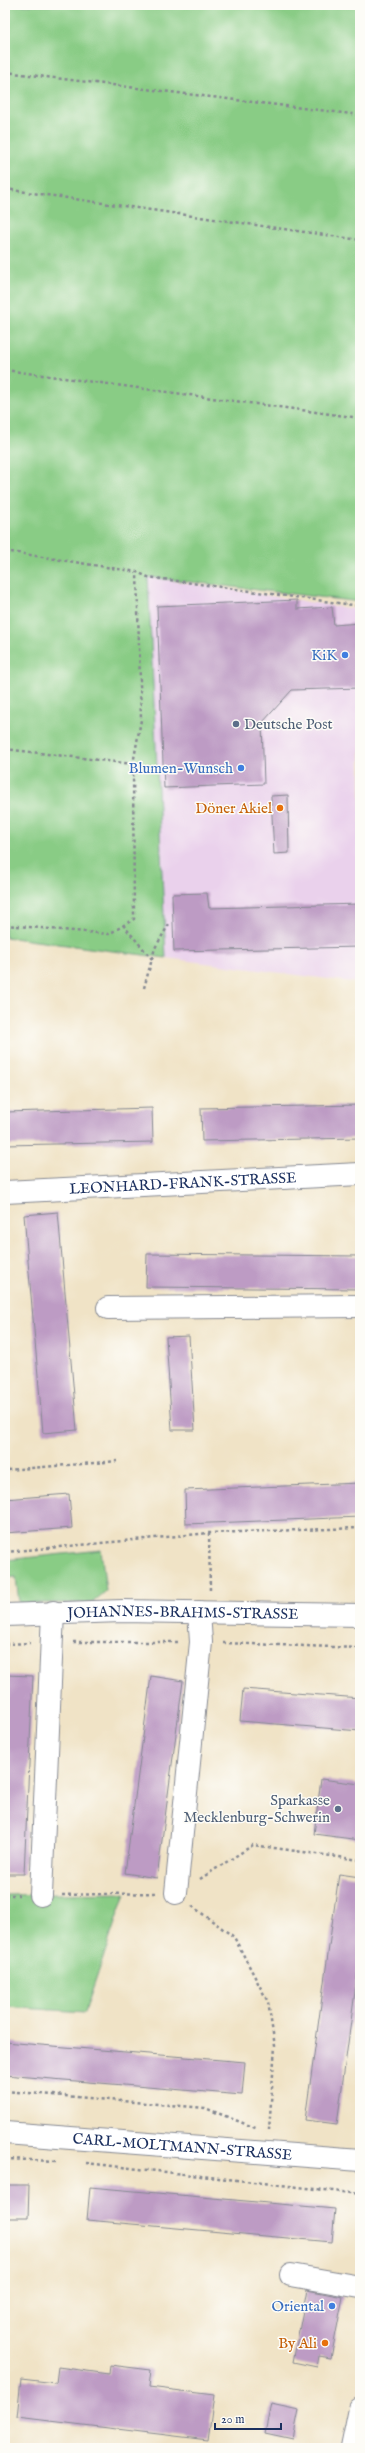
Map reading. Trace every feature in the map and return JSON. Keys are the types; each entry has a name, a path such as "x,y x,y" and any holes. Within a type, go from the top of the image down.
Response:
{"street":[{"name":"LEONHARD-FRANK-STRASSE","path":"5,1192 360,1174"},
{"path":"108,1308 360,1306"},
{"path":"41,1895 53,1612"},
{"name":"JOHANNES-BRAHMS-STRASSE","path":"5,1615 53,1612 205,1612 360,1615"},
{"path":"176,1893 200,1642 205,1612"},
{"name":"CARL-MOLTMANN-STRASSE","path":"5,2133 360,2160"},
{"path":"291,2275 360,2286"},
{"path":"352,2448 360,2409"}],"path":[{"path":"5,72 360,115"},
{"path":"5,189 360,240"},
{"path":"5,370 360,418"},
{"path":"5,551 137,572 148,577 360,606"},
{"path":"5,925 110,934 134,919 132,764 142,720 137,572"},
{"path":"5,749 132,764"},
{"path":"144,988 152,959 169,924"},
{"path":"123,925 152,959"},
{"path":"5,1464 8,1470 117,1461"},
{"path":"5,1552 209,1533 360,1528"},
{"path":"205,1612 209,1533"},
{"path":"5,1895 176,1893 226,1864 253,1846 360,1860"},
{"path":"5,2091 205,2108 269,2133 275,2046 268,2002 234,1937 176,1893"},
{"path":"5,2159 62,2161"},
{"path":"78,2162 360,2194"}],"shaded area":[{"path":"148,577 360,610 360,983 166,958"}],"green space":[{"path":"5,5 360,5 360,602 148,577 166,958 5,937"},
{"path":"101,1550 106,1591 92,1603 19,1603 16,1577 5,1578 5,1560"},
{"path":"125,1893 85,2012 5,2007 5,1895"}],"building":[{"path":"297,600 297,609 332,607 334,625 360,623 360,688 292,690 262,723 264,784 164,788 157,606"},
{"path":"288,795 289,853 274,854 271,796"},
{"path":"207,893 209,908 360,904 360,947 174,951 172,894"},
{"path":"360,1105 360,1138 202,1141 201,1108"},
{"path":"152,1108 153,1142 5,1145 5,1112"},
{"path":"58,1212 77,1430 43,1433 24,1215"},
{"path":"147,1254 360,1256 360,1289 146,1287"},
{"path":"189,1336 195,1430 172,1430 166,1337"},
{"path":"360,1483 360,1517 186,1524 185,1490"},
{"path":"69,1494 72,1528 5,1533 5,1499"},
{"path":"5,1675 33,1676 24,1874 5,1874"},
{"path":"151,1676 183,1681 157,1878 125,1873"},
{"path":"243,1689 360,1698 360,1731 240,1721"},
{"name":"Sparkasse Mecklenburg-Schwerin","path":"321,1779 360,1784 360,1840 314,1834"},
{"path":"339,1874 360,1877 360,1955 337,2124 305,2120"},
{"path":"5,2042 245,2062 242,2095 5,2075"},
{"path":"5,2185 29,2185 28,2218 5,2218"},
{"path":"90,2187 335,2209 332,2242 87,2220"},
{"path":"307,2290 343,2297 331,2358 319,2356 317,2367 293,2362"},
{"path":"110,2365 151,2370 149,2387 214,2395 208,2440 17,2417 21,2379 56,2383 58,2367 109,2374"},
{"path":"271,2404 299,2410 293,2439 265,2433"}],"place":[{"name":"KiK","path":"345,655"},
{"name":"Deutsche Post","path":"236,724"},
{"name":"Blumen-Wunsch","path":"241,768"},
{"name":"Döner Akiel","path":"280,808"},
{"name":"Sparkasse Mecklenburg-Schwerin","path":"338,1809"},
{"name":"Oriental","path":"332,2306"},
{"name":"By Ali","path":"325,2343"}]}
